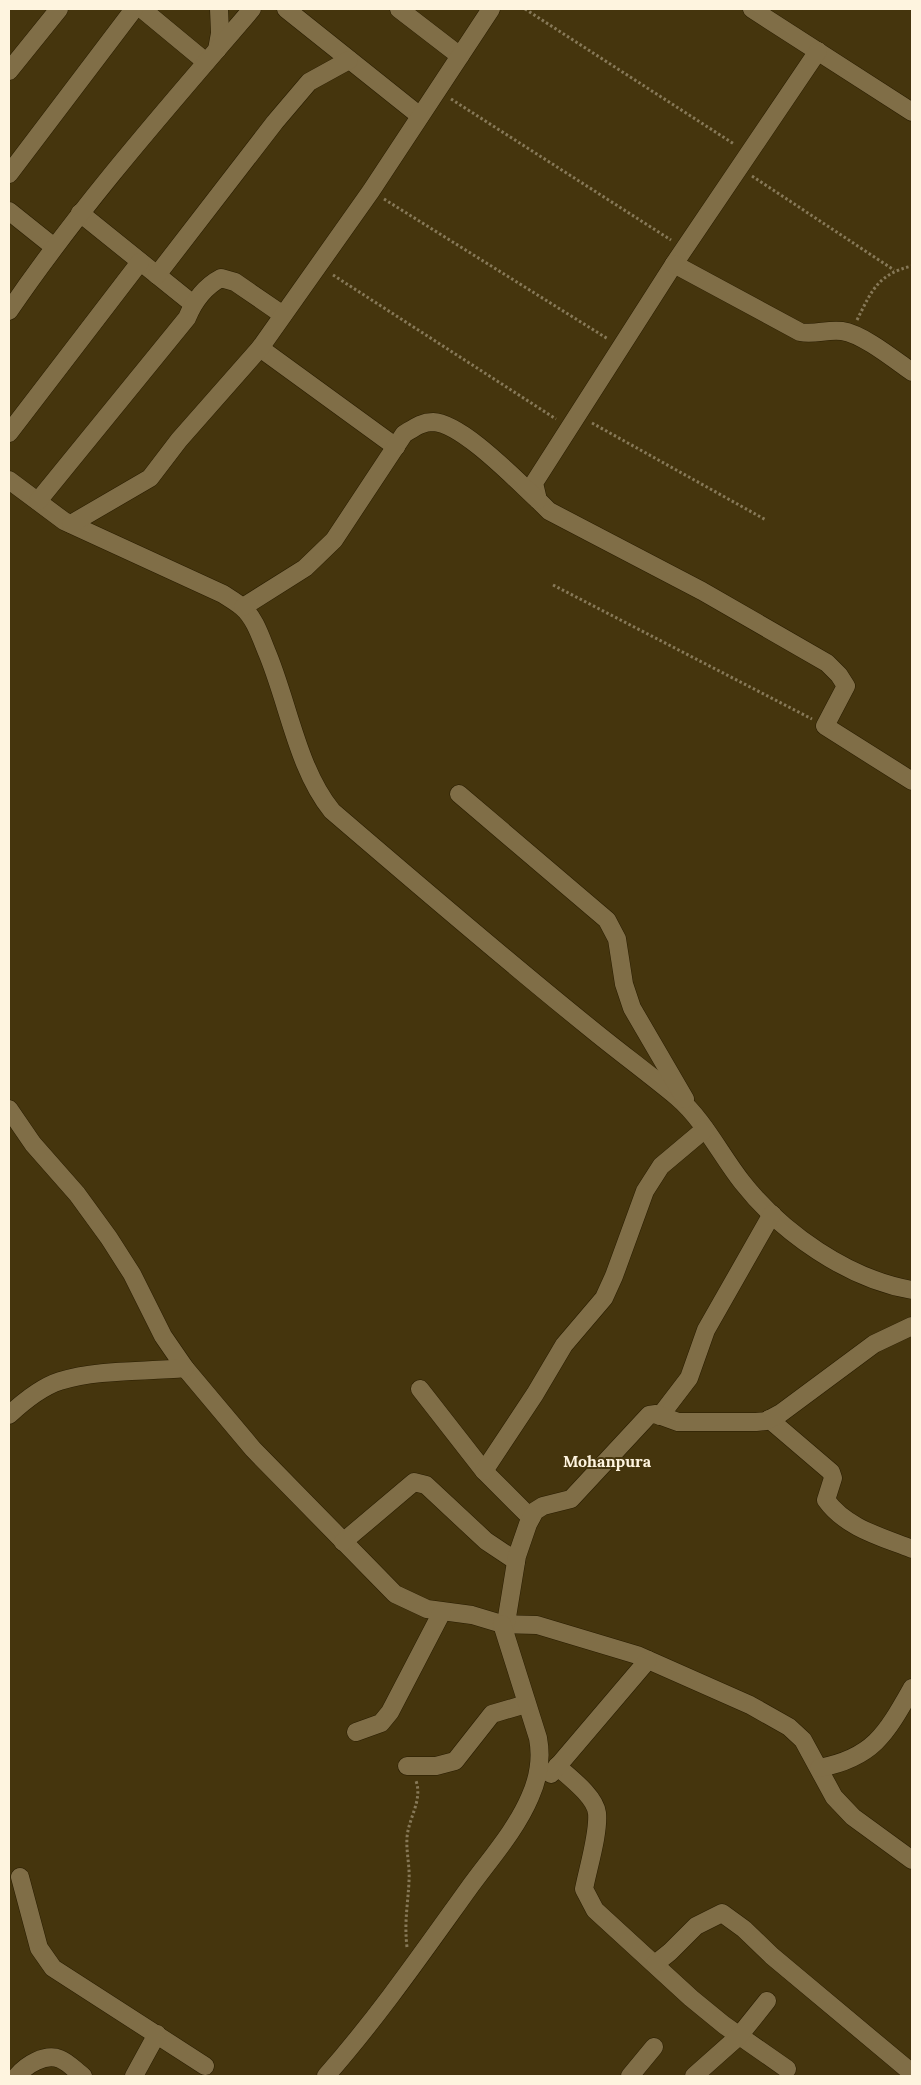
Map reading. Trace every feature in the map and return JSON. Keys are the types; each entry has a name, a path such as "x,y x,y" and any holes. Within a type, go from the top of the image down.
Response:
{"street":[{"path":"9,71 59,9"},
{"path":"9,174 134,9"},
{"path":"142,9 211,56"},
{"path":"211,56 220,33 219,9"},
{"path":"9,308 80,214 252,9"},
{"path":"286,9 420,116"},
{"path":"400,9 460,56"},
{"path":"71,524 150,478 197,419 260,348 371,191 491,9"},
{"path":"752,9 912,112"},
{"path":"538,500 534,484 573,421 674,264 818,52"},
{"path":"156,275 275,122 309,82 349,60"},
{"path":"9,211 54,247"},
{"path":"80,214 193,304"},
{"path":"9,433 140,262"},
{"path":"674,264 800,332 812,335 843,331 851,334 912,372"},
{"path":"38,501 187,318 193,304 212,283 221,278 229,278 283,315"},
{"path":"260,348 396,448"},
{"path":"243,608 305,568 334,540 404,434 421,423 446,424 469,439 549,511 702,591 827,663 839,675 846,686 825,726 912,781"},
{"path":"9,480 71,524 223,594 243,608 257,628 271,660 310,774 321,797 332,811 589,1028 678,1098 700,1122"},
{"path":"459,794 607,920 618,939 624,984 632,1008 700,1122 742,1182 772,1214 825,1256 858,1274 888,1286 912,1290"},
{"path":"9,1109 33,1144 77,1194 109,1238 132,1274 163,1336 185,1368 253,1449 395,1594 427,1609 472,1615 504,1624 538,1625 648,1660 750,1705 789,1727 803,1740 834,1797 853,1817 912,1860"},
{"path":"484,1470 535,1394 564,1345 604,1298 645,1191 660,1166 700,1122"},
{"path":"660,1416 689,1378 706,1330 772,1214"},
{"path":"530,1798 538,1774 541,1755 504,1624 516,1561 535,1511 543,1506 571,1498 649,1415 660,1416 678,1422 756,1422 769,1419 874,1344 912,1326"},
{"path":"9,1415 40,1390 81,1376 185,1368"},
{"path":"420,1389 484,1470 531,1518"},
{"path":"769,1419 831,1472 833,1478 826,1500 830,1505 862,1529 912,1549"},
{"path":"343,1542 414,1482 426,1485 486,1541 516,1561"},
{"path":"356,1732 382,1723 390,1712 442,1612"},
{"path":"326,2076 412,1967 515,1824 530,1798 648,1660"},
{"path":"819,1768 842,1764 858,1757 877,1742 912,1688"},
{"path":"407,1766 436,1766 455,1762 492,1714 503,1709 526,1704"},
{"path":"557,1766 584,1790 597,1811 593,1851 584,1889 595,1910 691,1998 739,2036 787,2069"},
{"path":"20,1877 39,1948 54,1968 205,2066"},
{"path":"655,1964 696,1926 722,1913 744,1929 772,1956 912,2073"},
{"path":"694,2076 739,2036 767,2001"},
{"path":"134,2076 157,2034"},
{"path":"630,2076 654,2047"},
{"path":"883,2048 896,2076"},
{"path":"17,2076 25,2067 50,2057 61,2059 83,2076"}],"path":[{"path":"525,9 744,160 894,270"},
{"path":"437,90 684,249"},
{"path":"371,191 620,347"},
{"path":"317,265 573,421 766,520"},
{"path":"851,334 868,298 878,283 894,270 912,266"},
{"path":"553,585 825,726"},
{"path":"407,1766 418,1788 416,1808 408,1828 406,1840 410,1882 405,1913 405,1932 412,1967"}],"district":[{"name":"Mohanpura","path":"607,1461"}]}
